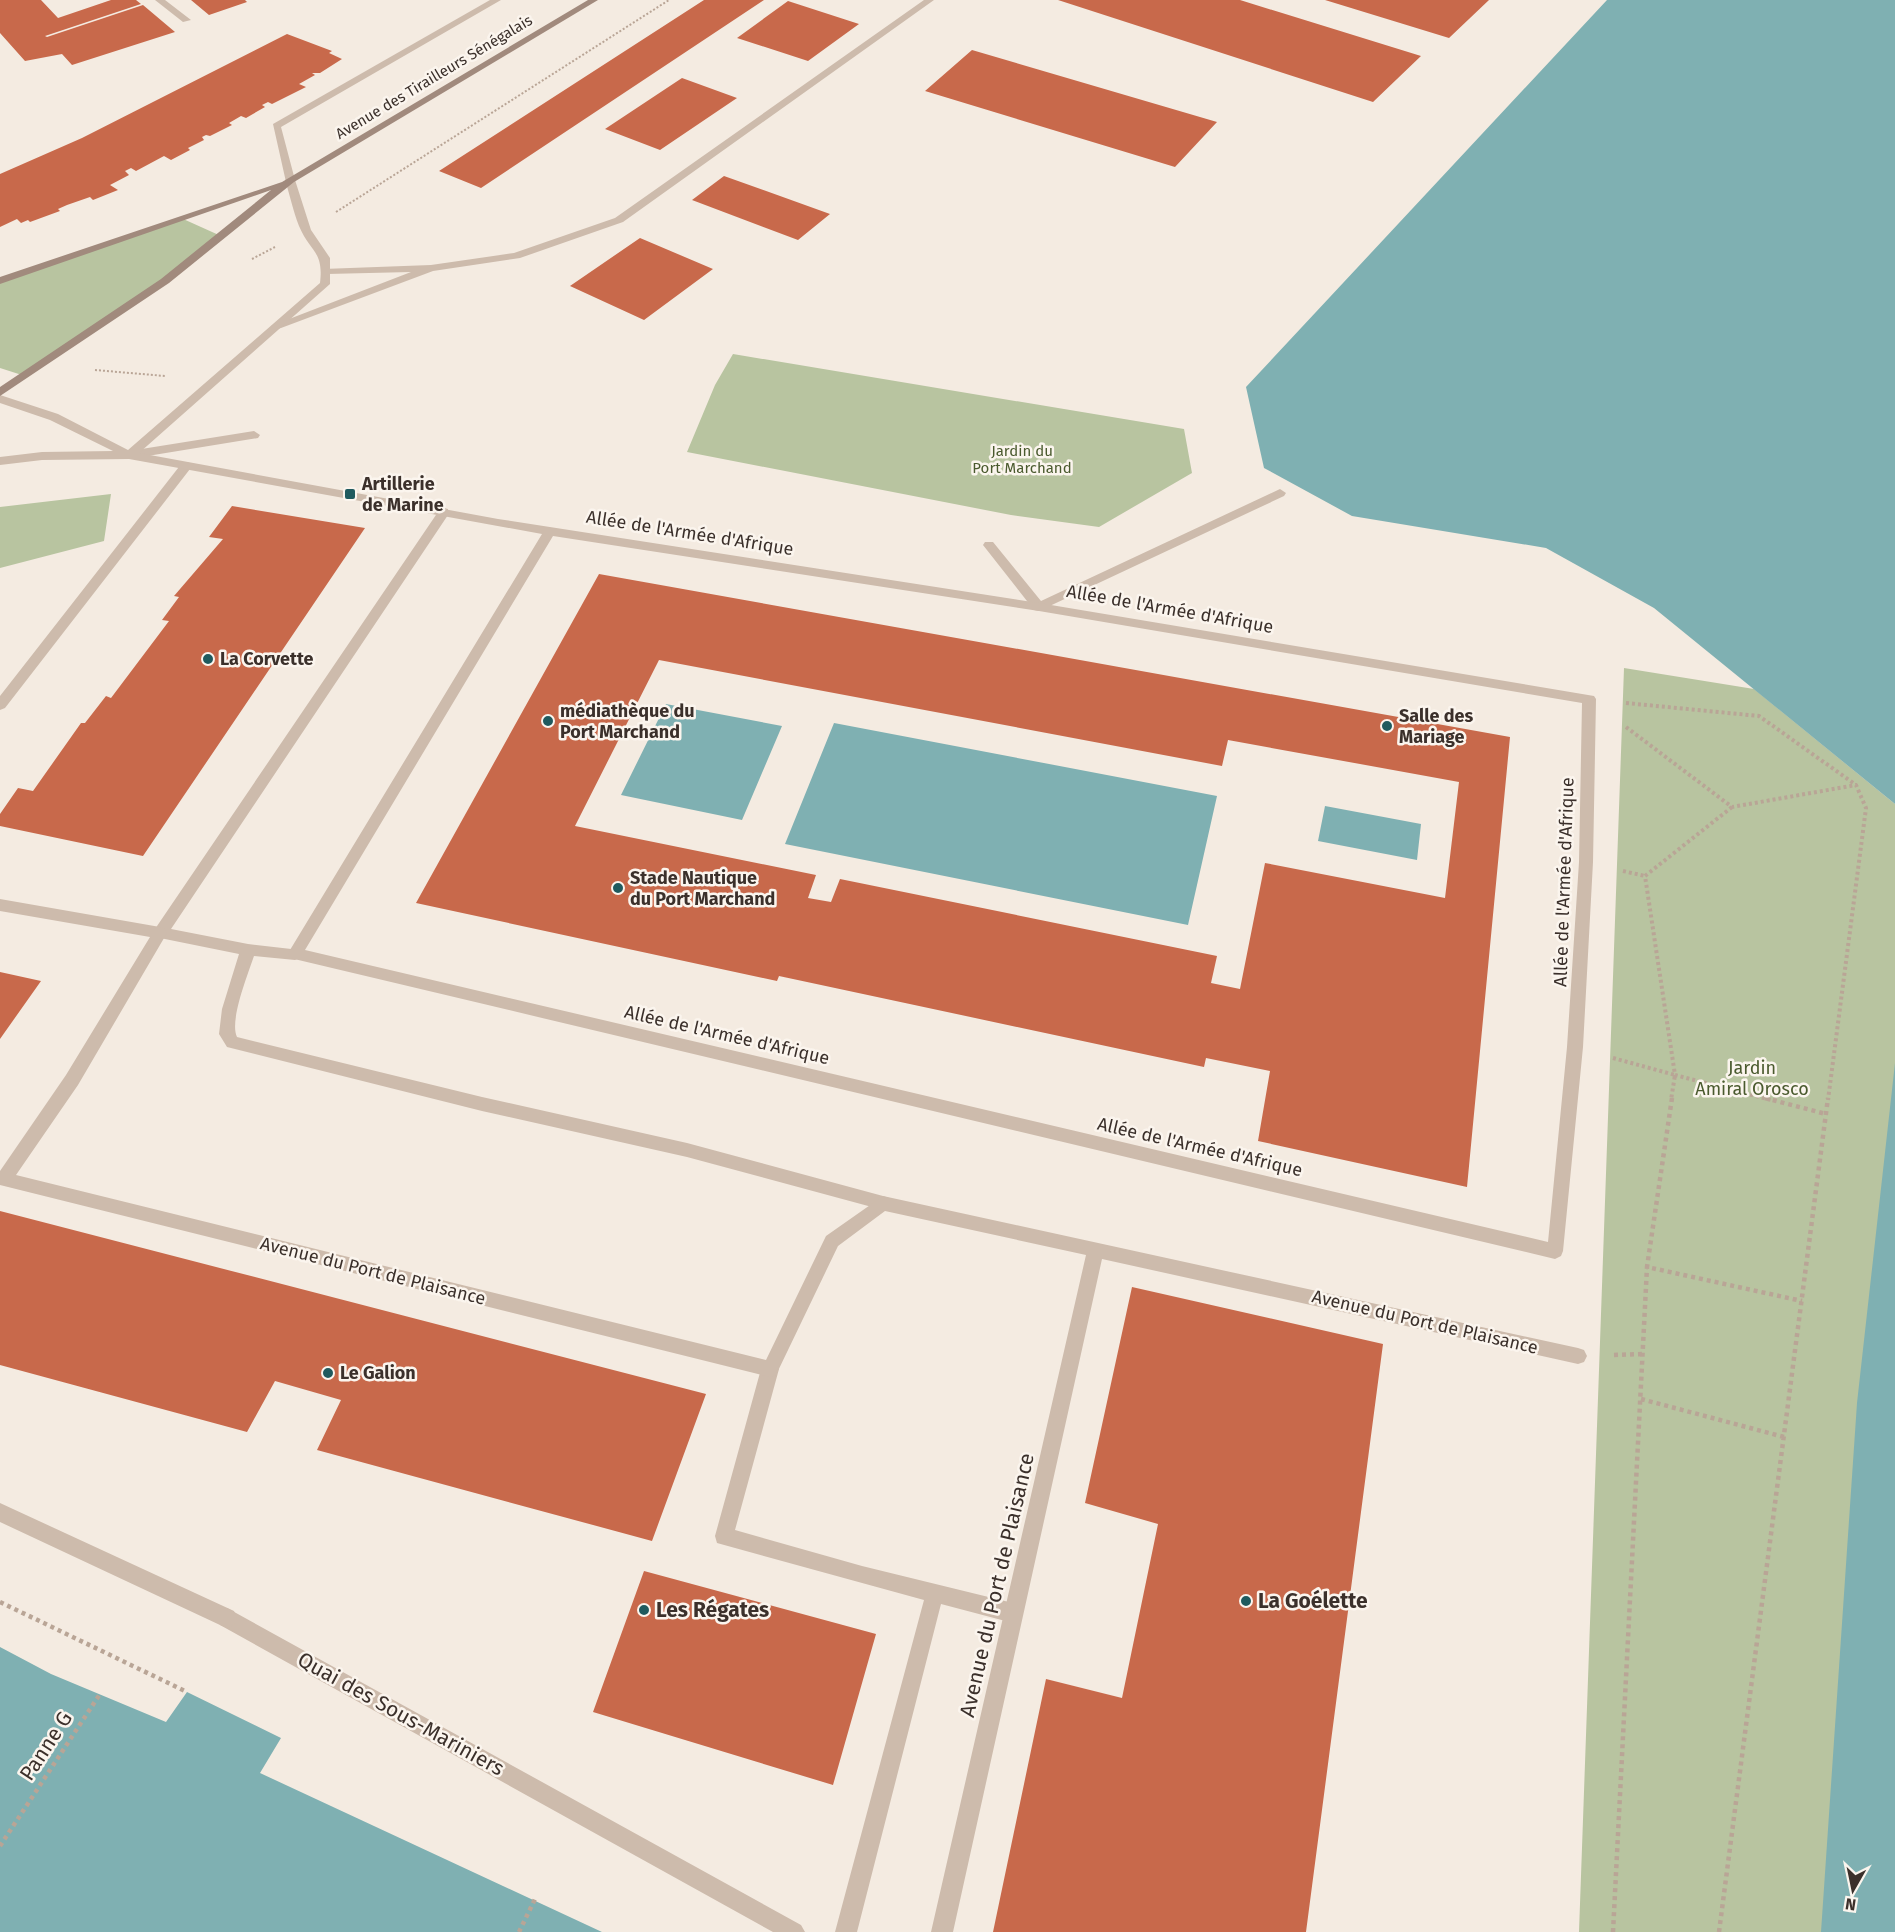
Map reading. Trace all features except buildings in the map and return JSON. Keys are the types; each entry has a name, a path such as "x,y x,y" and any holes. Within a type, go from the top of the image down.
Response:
{"main road":[{"name":"Avenue des Tirailleurs Sénégalais","path":"0,392 165,281 290,180 594,0"},
{"name":"Avenue des Tirailleurs Sénégalais","path":"0,281 290,180"}],"street":[{"path":"159,0 186,20"},
{"path":"129,455 325,284 327,271 323,252 306,231 276,126 497,0"},
{"path":"327,271 431,268 516,256 619,219 930,0"},
{"path":"277,326 431,268"},
{"name":"Allée de l'Armée d'Afrique","path":"0,399 54,417 129,455"},
{"path":"129,455 254,435"},
{"name":"Allée de l'Armée d'Afrique","path":"0,461 42,456 129,455 550,531 1039,607 1589,699 1586,862 1575,1047 1555,1251 295,954"},
{"path":"0,705 186,466"},
{"path":"989,545 1039,607 1280,493"},
{"name":"Avenue du Port de Plaisance","path":"444,512 160,933 72,1080 4,1179 770,1369"},
{"path":"0,905 248,950 295,954 550,531"},
{"name":"Avenue du Port de Plaisance","path":"248,950 230,1009 227,1034 232,1042 482,1104 687,1150 883,1203 1578,1356"},
{"path":"883,1203 832,1241 770,1369 724,1536 862,1575 1013,1613"},
{"name":"Avenue du Port de Plaisance","path":"942,1932 1096,1249"},
{"name":"Quai des Sous-Mariniers","path":"0,1512 228,1618 794,1932"},
{"path":"846,1932 935,1593"}],"path":[{"path":"250,260 306,231 669,0"},
{"path":"99,363 89,369 183,378 207,387"},
{"path":"1589,699 1759,716 1856,785 1866,808 1719,1932"},
{"path":"1589,699 1732,807"},
{"path":"1613,1932 1647,1267 1675,1075 1645,876 1732,807 1856,785"},
{"path":"1575,1047 1826,1114"},
{"path":"1647,1267 1802,1301"},
{"path":"1641,1400 1784,1437"},
{"path":"0,1602 187,1692"},
{"name":"Panne G","path":"0,1846 100,1694"},
{"path":"519,1932 535,1899"}],"green space":[{"path":"181,218 221,236 165,281 25,376 0,368 0,281"},
{"name":"Jardin du Port Marchand","path":"733,354 1184,429 1192,473 1099,527 1011,515 687,452 715,385"},
{"path":"111,494 104,541 0,568 0,507"},
{"name":"Jardin Amiral Orosco","path":"1624,668 1754,689 1895,804 1895,1079 1825,1932 1579,1932"}],"water":[{"path":"1607,0 1895,0 1895,804 1654,608 1546,548 1352,516 1264,468 1246,387"},
{"path":"666,704 782,726 742,820 621,795"},
{"path":"834,723 1217,796 1188,925 785,844"},
{"path":"1325,806 1421,824 1417,860 1318,841"},
{"path":"1895,1063 1895,1932 1821,1932 1857,1403"},
{"path":"0,1647 51,1674 166,1722 187,1692 281,1738 260,1773 602,1932 0,1932"}],"place":[{"name":"Artillerie de Marine","path":"350,494"},
{"name":"La Corvette","path":"208,659"},
{"name":"médiathèque du Port Marchand","path":"548,721"},
{"name":"Salle des Mariage","path":"1387,726"},
{"name":"Stade Nautique du Port Marchand","path":"618,888"},
{"name":"Le Galion","path":"328,1373"},
{"name":"La Goélette","path":"1246,1601"},
{"name":"Les Régates","path":"644,1610"}]}
